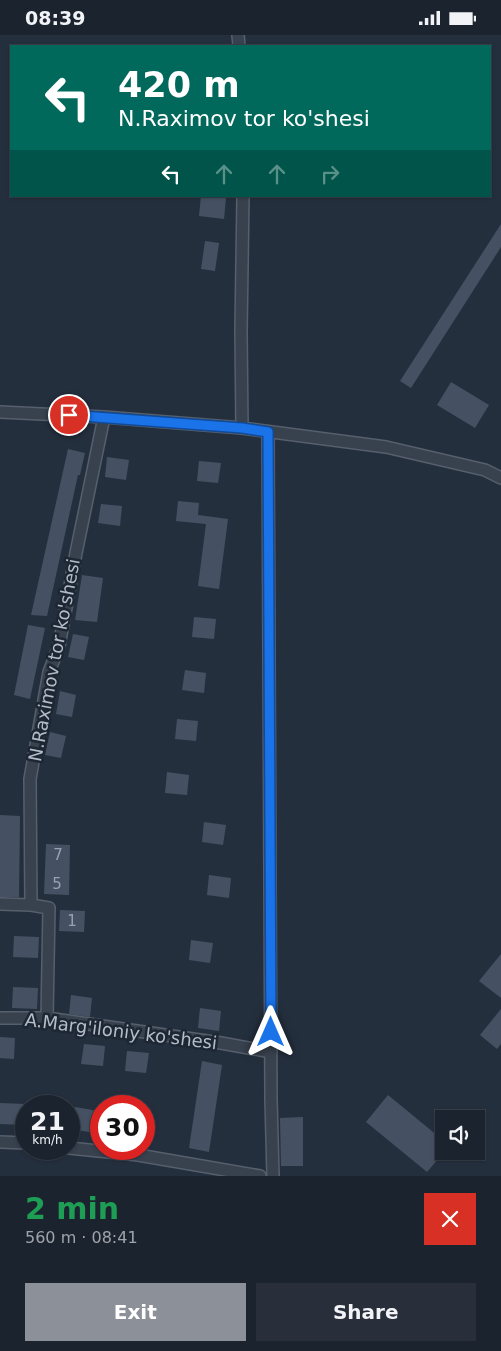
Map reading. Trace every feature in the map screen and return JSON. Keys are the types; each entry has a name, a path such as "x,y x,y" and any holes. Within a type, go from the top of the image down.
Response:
{"street":[{"path":"242,428 243,197"},
{"path":"0,412 104,417 242,428 386,447 485,470 501,478"},
{"name":"N.Raximov tor ko'shesi","path":"31,905 30,779 49,672 59,646 104,417"},
{"path":"268,432 273,1176"},
{"path":"0,904 49,907 47,1018"},
{"name":"A.Marg'iloniy ko'shesi","path":"0,1018 47,1018 271,1052"},
{"path":"0,1142 15,1143"},
{"path":"80,1148 138,1155 260,1176"}],"building":[{"path":"201,197 226,198 224,219 199,216"},
{"path":"501,224 501,247 411,388 400,381"},
{"path":"205,241 219,243 215,271 201,269"},
{"path":"451,382 489,405 475,428 437,405"},
{"path":"68,449 85,453 80,475 78,475 47,616 31,615"},
{"path":"107,457 129,460 126,480 105,477"},
{"path":"199,461 221,463 218,483 197,481"},
{"path":"178,501 199,503 198,515 228,519 219,589 198,586 206,524 176,521"},
{"path":"101,504 122,506 120,526 98,523"},
{"path":"82,575 103,578 97,622 75,620"},
{"path":"194,617 216,619 214,639 192,637"},
{"path":"28,625 45,628 30,699 14,695"},
{"path":"73,634 89,637 84,660 68,657"},
{"path":"185,670 206,673 204,693 182,690"},
{"path":"60,691 76,695 72,717 56,714"},
{"path":"177,719 198,721 196,741 175,739"},
{"path":"50,732 66,736 61,758 45,755"},
{"path":"167,772 189,775 187,795 165,793"},
{"path":"0,815 20,816 19,897 0,897"},
{"path":"204,822 226,825 223,845 202,842"},
{"path":"46,844 70,845 69,895 44,894"},
{"path":"209,875 231,878 229,898 207,895"},
{"path":"60,910 85,911 84,932 59,931"},
{"path":"14,936 39,937 38,958 13,957"},
{"path":"191,940 213,943 210,963 189,960"},
{"path":"501,954 501,998 479,981"},
{"path":"13,987 38,988 37,1009 12,1008"},
{"path":"71,995 92,998 90,1017 69,1014"},
{"path":"200,1008 221,1011 219,1031 198,1028"},
{"path":"501,1009 501,1044 497,1049 480,1035"},
{"path":"0,1037 15,1038 14,1059 0,1058"},
{"path":"84,1044 105,1046 103,1066 81,1064"},
{"path":"127,1051 149,1053 146,1073 125,1071"},
{"path":"202,1061 222,1065 209,1152 189,1148"},
{"path":"388,1095 435,1134 435,1160 437,1160 427,1172 366,1122"},
{"path":"0,1103 15,1104 15,1125 0,1124"},
{"path":"80,1108 90,1110 90,1132 80,1130"},
{"path":"303,1117 303,1166 281,1166 280,1118"}],"route":[{"path":"69,415 242,428 268,432 271,1032"}]}
